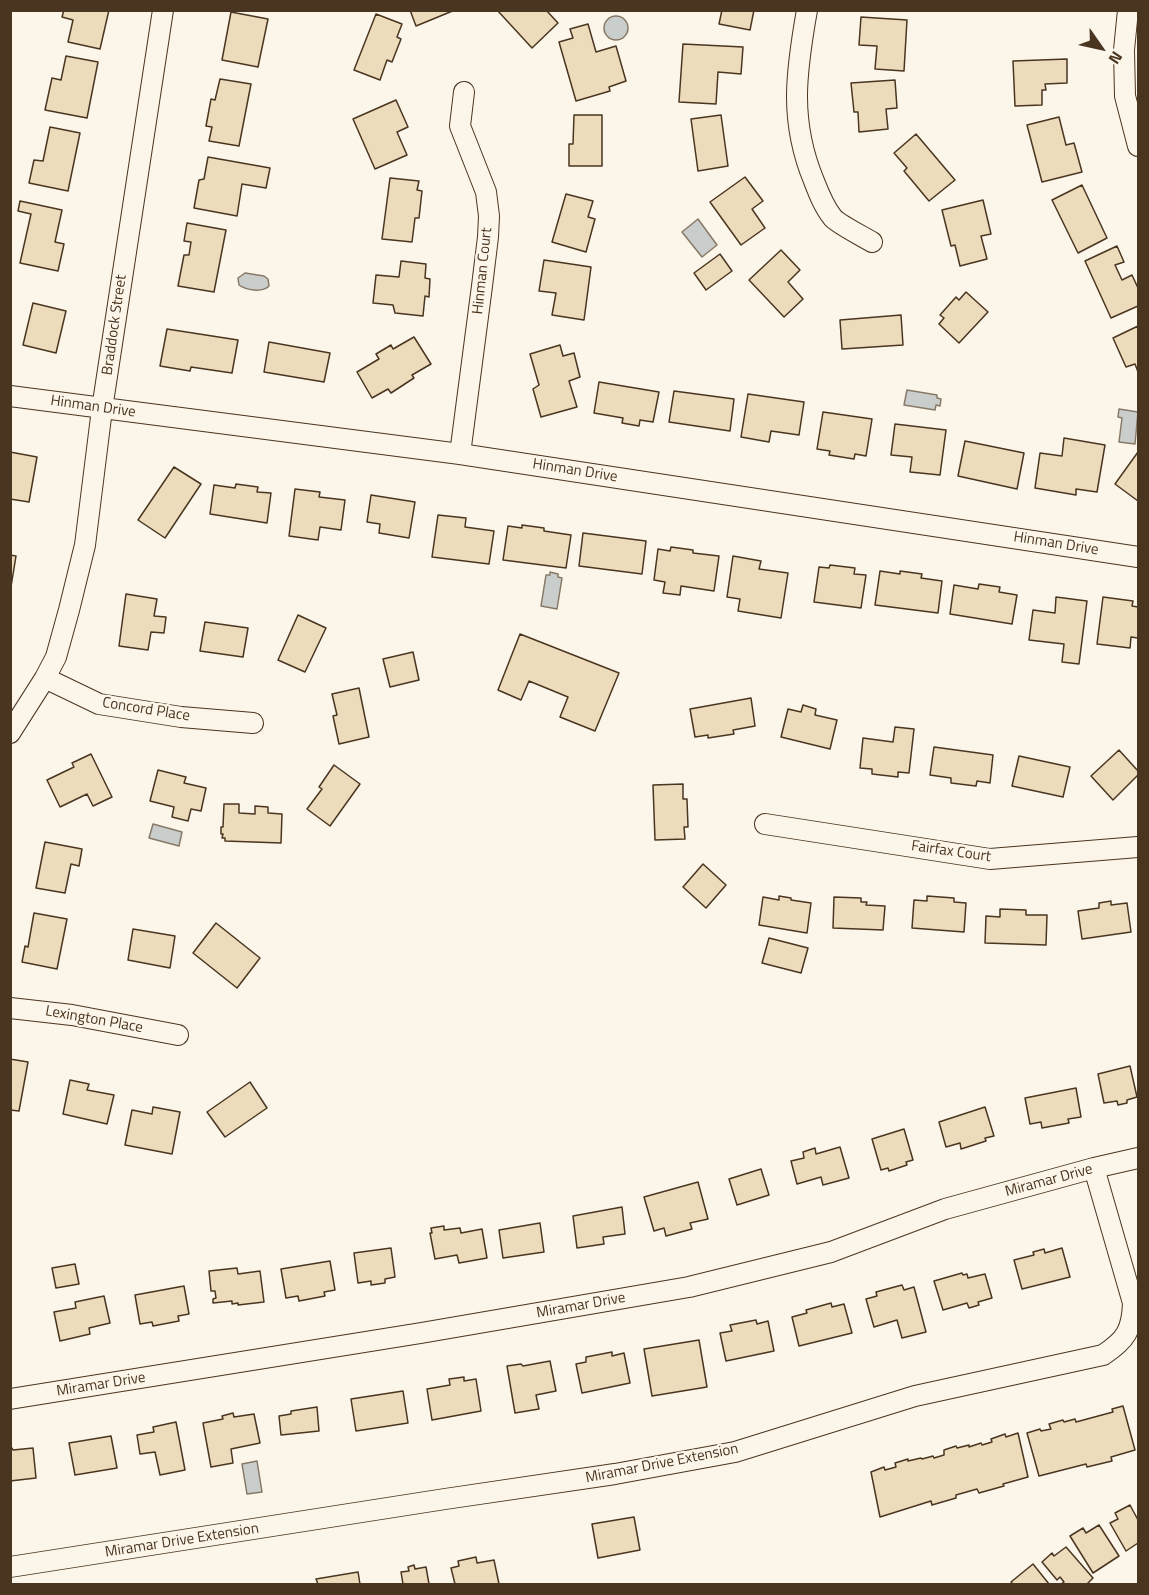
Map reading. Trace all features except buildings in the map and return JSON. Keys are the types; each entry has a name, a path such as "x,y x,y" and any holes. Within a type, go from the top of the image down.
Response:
{"street":[{"name":"Braddock Street","path":"10,733 56,657 85,545 102,409 163,10"},
{"path":"807,10 798,59 796,94 800,136 809,171 821,199 834,219 872,242"},
{"path":"1128,10 1124,50 1125,96 1138,146"},
{"name":"Hinman Court","path":"460,454 489,216 486,192 460,126 464,92"},
{"name":"Hinman Drive","path":"10,396 460,454 1138,557"},
{"name":"Concord Place","path":"45,678 99,704 181,717 253,723"},
{"name":"Fairfax Court","path":"765,824 990,859 1138,847"},
{"name":"Lexington Place","path":"10,1008 72,1015 177,1035"},
{"name":"Miramar Drive","path":"10,1399 409,1335 688,1287 831,1252 945,1209 1138,1158"},
{"name":"Miramar Drive Extension","path":"10,1567 615,1474 735,1452 915,1396 1103,1355 1118,1346 1129,1331 1133,1303 1094,1168"}],"shaded area":[{"path":"616,16 624,20 628,28 624,36 616,40 608,36 604,28 608,20"},
{"path":"698,219 717,245 702,257 682,232"},
{"path":"245,273 264,276 268,279 269,286 258,290 242,287 239,285 238,278"},
{"path":"907,390 937,395 937,398 941,399 940,406 936,405 935,410 904,405"},
{"path":"1119,409 1138,412 1135,444 1119,442 1122,418 1118,417"},
{"path":"550,572 562,578 557,609 541,606 546,575 550,575"},
{"path":"153,824 182,832 179,846 149,838"},
{"path":"257,1461 262,1492 247,1494 242,1464"}]}
